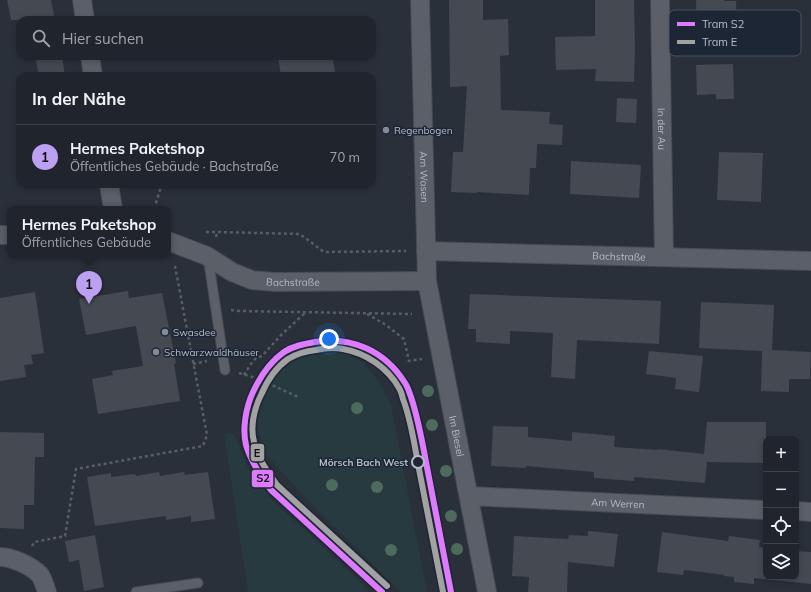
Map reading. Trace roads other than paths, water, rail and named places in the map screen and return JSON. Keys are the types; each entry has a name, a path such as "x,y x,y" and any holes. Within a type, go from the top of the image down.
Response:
{"street":[{"path":"82,0 84,16"},
{"name":"Am Wasen","path":"420,0 427,281"},
{"name":"In der Au","path":"660,0 664,257"},
{"path":"91,60 92,72"},
{"path":"110,188 113,206"},
{"name":"Bachstraße","path":"171,242 207,256 232,272 252,280 275,282 427,281"},
{"name":"Bachstraße","path":"426,251 811,261"},
{"name":"Im Biesel","path":"427,281 487,592"},
{"name":"Am Werren","path":"469,496 763,510"},
{"path":"799,511 811,512"},
{"path":"0,557 25,564 40,575 47,592"}],"lane":[{"path":"207,256 225,370"},
{"path":"136,592 198,583"}],"tram line":[{"name":"S2","path":"382,592 271,490 257,469 246,445 244,432 248,404 262,375 274,360 284,352 303,344 342,341 366,348 388,362 406,385 420,429 451,592"},
{"name":"E","path":"387,586 277,485 263,465 255,448 252,430 253,418 259,400 275,371 288,359 298,354 330,348 340,348 352,351 376,362 389,374 399,388 406,407 412,431 443,592"}],"place":[{"name":"Regenbogen","path":"386,130"},
{"name":"Hermes Paketshop","path":"89,304"},
{"name":"Swasdee","path":"165,332"},
{"name":"Schwarzwaldhäuser","path":"156,352"},
{"name":"Mörsch Bach West","path":"418,462"}]}
